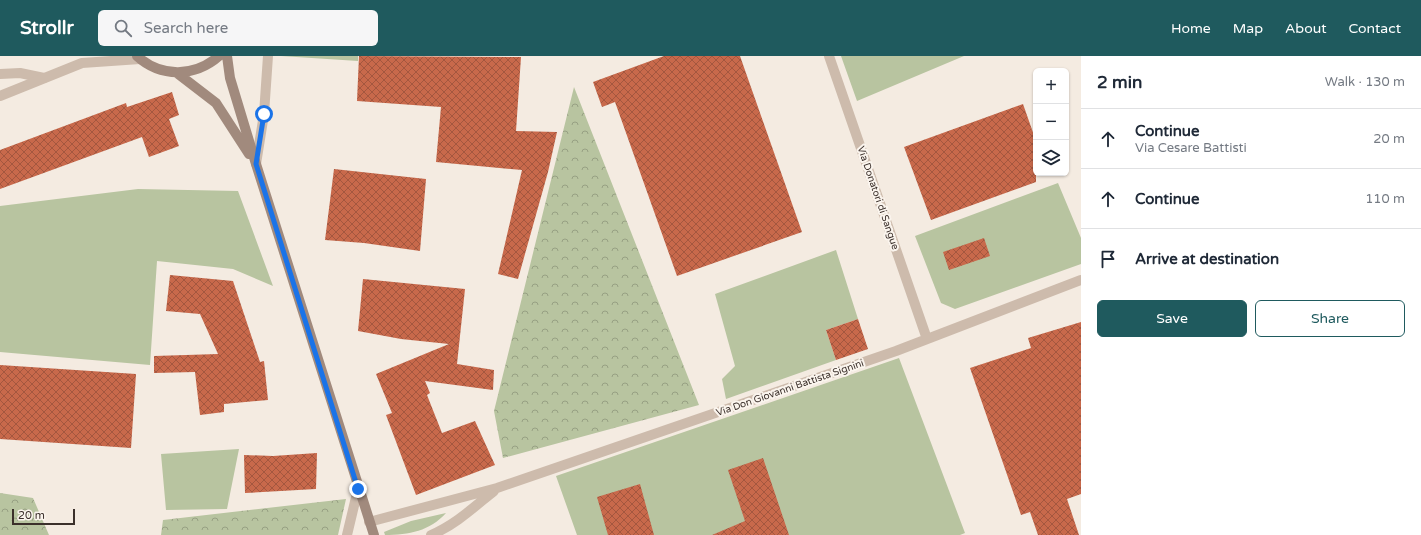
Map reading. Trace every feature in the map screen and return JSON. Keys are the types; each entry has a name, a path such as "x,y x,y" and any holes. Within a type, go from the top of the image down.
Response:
{"main road":[{"path":"139,57 160,70 177,72 199,69 219,56"},
{"path":"227,56 230,78 256,164 358,489 374,535"},
{"path":"177,72 216,103 256,164"}],"street":[{"path":"256,164 264,114 268,56"},
{"name":"Via Donatori di Sangue","path":"829,56 927,340"},
{"path":"0,96 85,59 139,57"},
{"path":"0,74 20,73 44,78"},
{"name":"Via Don Giovanni Battista Signini","path":"369,522 497,488 927,340 1081,280"},
{"name":"Via Don Giovanni Battista Signini","path":"431,535 442,530 469,511 497,488"},
{"path":"347,535 358,489"}],"green space":[{"path":"281,56 358,56 358,61"},
{"path":"841,56 964,56 857,101"},
{"path":"574,87 699,405 503,458 494,411"},
{"path":"1058,183 1081,238 1081,264 955,309 941,303 915,236"},
{"path":"138,189 238,191 273,286 233,269 157,261 150,365 0,352 0,206"},
{"path":"836,250 858,319 826,330 836,360 726,399 722,379 735,366 715,294"},
{"path":"899,358 965,533 960,535 577,535 556,476"},
{"path":"239,449 227,509 166,510 161,454"},
{"path":"0,493 33,498 49,535 0,535"},
{"path":"346,499 338,535 161,535 163,520"},
{"path":"446,513 433,524 418,531 394,535 385,535 384,532 411,521"}],"building":[{"path":"359,56 521,57 516,131 557,132 548,172 518,279 498,274 522,170 436,162 441,107 357,101"},
{"path":"664,56 740,56 802,232 677,276 615,102 602,107 593,82"},
{"path":"172,92 179,115 169,119 179,146 149,157 142,137 0,189 0,150 126,103 127,107"},
{"path":"1023,104 1033,132 1033,176 1036,176 1036,182 931,220 904,147"},
{"path":"334,169 426,179 420,251 364,243 325,240"},
{"path":"984,238 990,256 949,270 943,252"},
{"path":"170,275 233,281 260,362 264,361 268,400 224,404 224,412 200,415 195,372 154,373 154,356 218,354 200,314 166,311"},
{"path":"363,279 465,289 457,364 494,370 493,390 425,381 430,393 427,395 442,433 475,421 495,465 416,495 386,415 392,413 376,374 449,344 401,339 358,331"},
{"path":"858,319 868,349 836,360 826,330"},
{"path":"1081,322 1081,494 1067,499 1079,535 1038,535 1030,512 1021,515 970,368 1031,348 1028,338"},
{"path":"0,365 136,374 131,448 0,439"},
{"path":"317,453 316,489 245,493 244,455 273,456"},
{"path":"763,458 789,535 712,535 745,521 728,470"},
{"path":"640,484 654,535 608,535 597,497"}],"route":[{"path":"264,114 256,164 358,489"}]}
